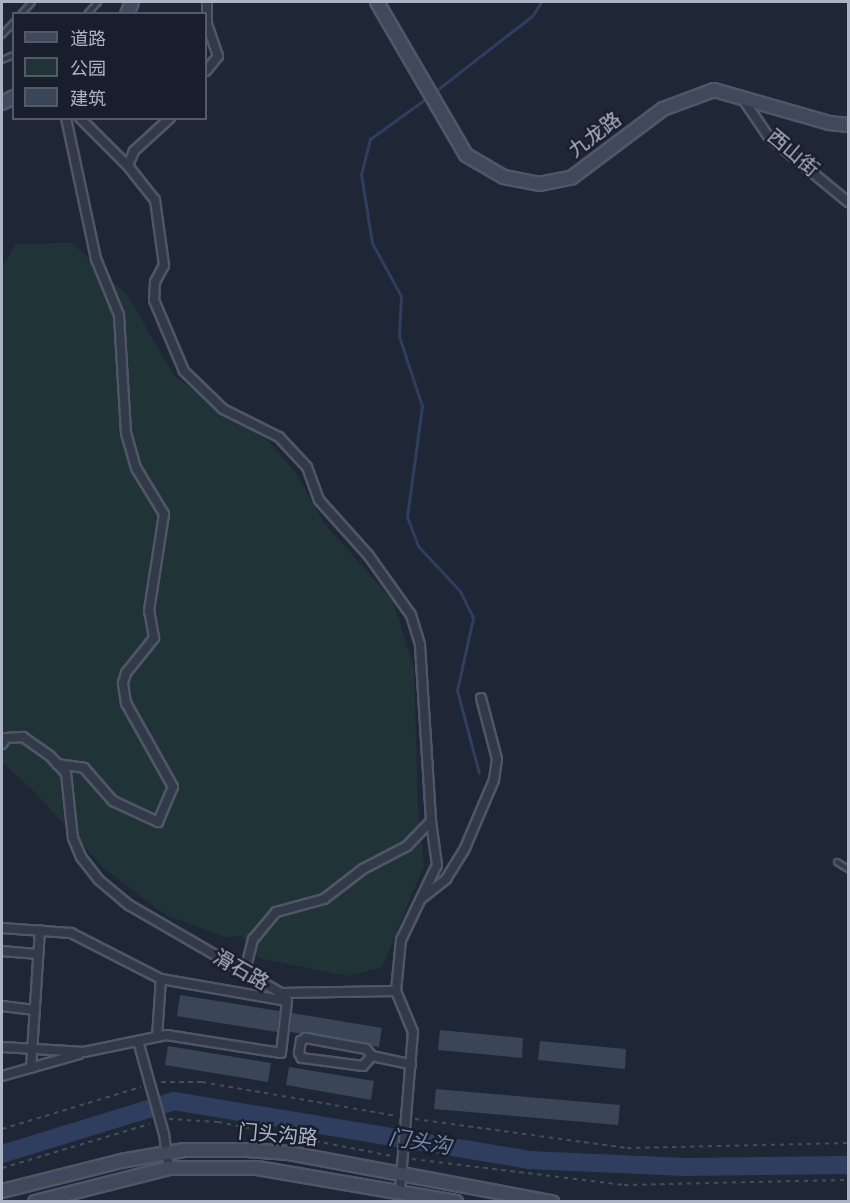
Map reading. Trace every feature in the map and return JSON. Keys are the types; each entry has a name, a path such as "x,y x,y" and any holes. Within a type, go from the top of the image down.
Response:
{"main road":[{"name":"九龙路","path":"377,2 447,127 466,155 504,177 539,184 571,178 663,108 714,90 829,123 849,125"},
{"name":"门头沟路","path":"2,1191 167,1153 289,1153 552,1202"},
{"name":"门头沟路","path":"35,1202 169,1168 257,1168 399,1190 456,1202"}],"street":[{"path":"207,24 218,56 207,70"},
{"name":"西山街","path":"743,99 768,136 849,202"},
{"path":"57,764 84,768 113,801 158,822 173,787 126,703 123,683 126,673 154,638 149,610 164,514 136,468 126,433 119,315 96,260 66,120"},
{"path":"82,120 128,166 154,200 164,266 155,282 154,300 184,371 223,409 279,437 307,467 319,500 369,556 411,615 420,645 436,865 401,940 396,991 413,1032 407,1121 399,1190"},
{"path":"128,166 134,151 168,120"},
{"path":"422,898 446,879 460,856 494,780 497,759 481,698"},
{"name":"滑石路","path":"2,744 6,738 23,737 66,773 73,838 81,857 99,880 129,904 280,993 396,991"},
{"path":"245,972 253,939 276,912 324,899 363,869 407,846 431,821"},
{"path":"2,928 40,930 79,936 161,979 287,1001 281,1053 158,1037 84,1052 2,1076"},
{"path":"31,1068 40,930"},
{"path":"2,951 38,954"},
{"path":"158,1037 161,979"},
{"path":"2,1006 35,1010"},
{"path":"372,1056 363,1066 302,1058 299,1053 306,1038 366,1049 372,1056 411,1064"},
{"path":"138,1041 160,1121 169,1168"},
{"path":"2,1047 84,1052"}],"lane":[{"path":"837,862 849,869"}],"path":[{"path":"2,1129 171,1080 202,1082 407,1121 627,1148 849,1143"},
{"path":"2,1168 160,1121 188,1118 403,1158 624,1185 849,1180"}],"green space":[{"path":"72,243 128,296 174,376 268,441 296,473 324,523 393,601 414,669 418,808 424,865 382,967 347,976 259,958 242,936 225,937 166,915 105,869 33,790 2,762 2,267 16,244"}],"building":[{"path":"180,995 279,1011 277,1032 177,1016"},
{"path":"292,1013 382,1028 379,1047 290,1032"},
{"path":"440,1030 523,1038 522,1058 438,1050"},
{"path":"540,1041 626,1049 625,1069 538,1060"},
{"path":"168,1046 271,1063 268,1082 165,1065"},
{"path":"289,1067 374,1081 371,1100 286,1085"},
{"path":"436,1089 620,1105 618,1125 434,1109"}],"waterway":[{"path":"433,93 532,16 541,2"},
{"path":"428,97 370,139 361,174 372,243 401,296 399,336 422,406 407,517 418,546 460,591 473,618 457,690 479,773"},
{"name":"门头沟","path":"2,1154 174,1101 529,1160 685,1167 848,1165"}]}
